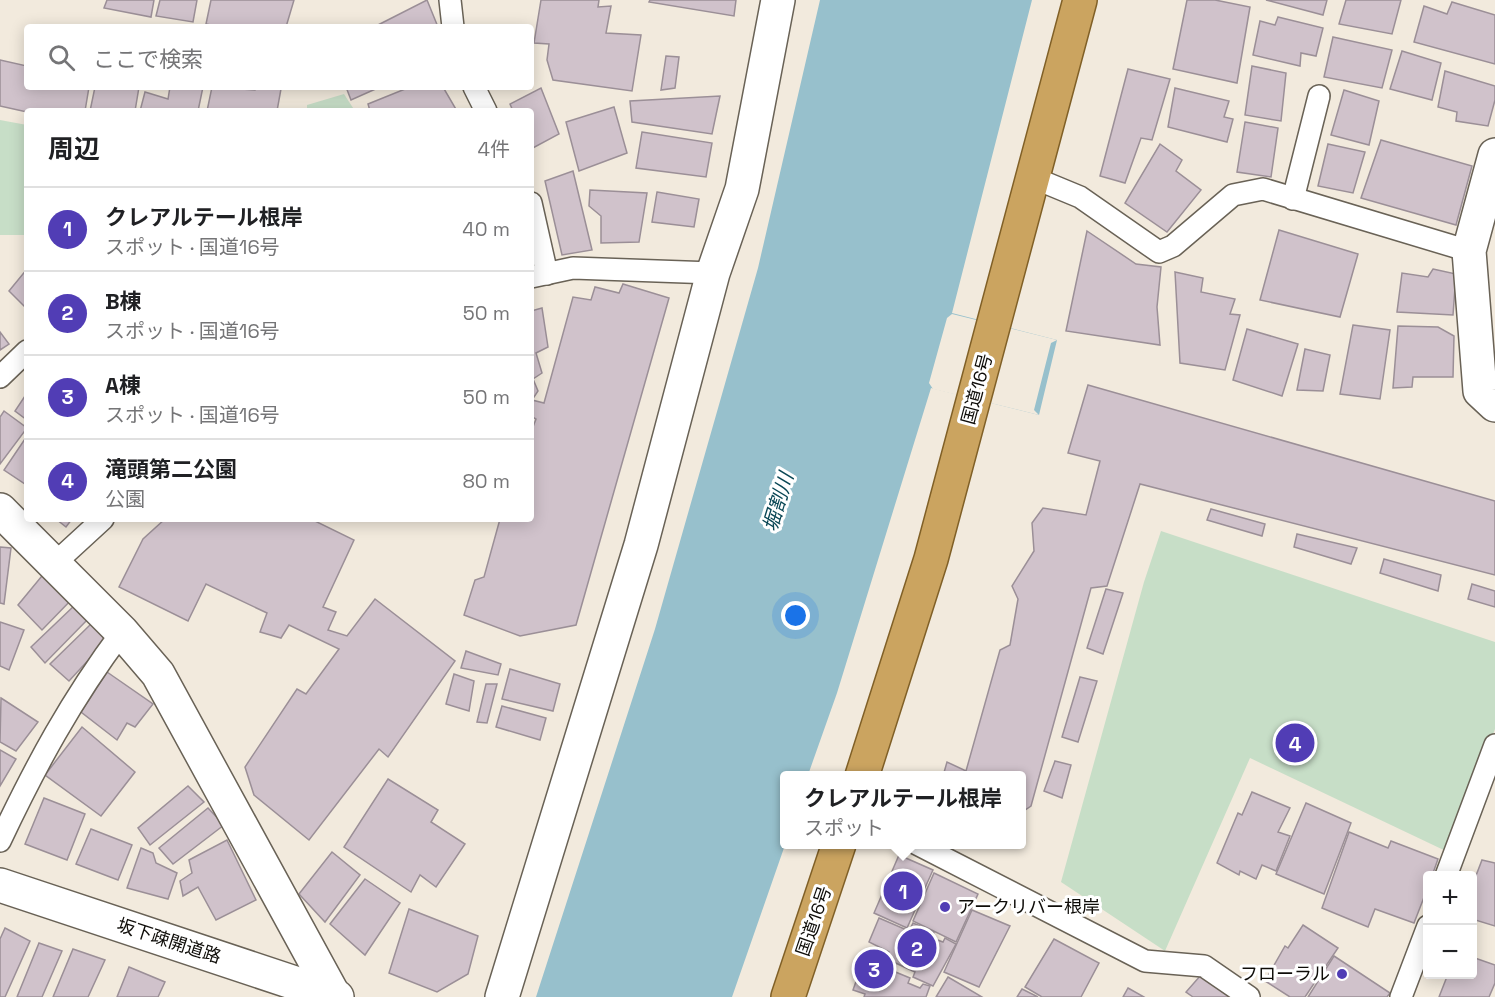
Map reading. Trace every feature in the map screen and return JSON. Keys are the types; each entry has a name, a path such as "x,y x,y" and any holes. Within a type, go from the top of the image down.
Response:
{"highway":[{"name":"国道16号","path":"864,771 931,559 1080,0"},
{"name":"国道16号","path":"788,997 837,849"}],"street":[{"path":"502,997 641,545 713,273 742,189 778,0"},
{"path":"1495,155 1469,251 1480,391 1495,405"},
{"path":"0,510 122,632 158,674 336,996"},
{"name":"坂下疎開道路","path":"0,885 336,996"}],"lane":[{"path":"450,0 453,24"},
{"path":"476,90 484,108"},
{"path":"1293,199 1319,96"},
{"path":"1034,178 1080,197 1159,252 1173,246 1233,195 1263,189 1469,251"},
{"path":"534,230 539,275 573,268 713,273"},
{"path":"0,376 24,354"},
{"path":"54,564 100,522"},
{"path":"0,841 41,756 94,669 122,632"},
{"path":"1448,871 1495,745"},
{"path":"927,849 1145,961 1204,966 1249,997"},
{"path":"1401,997 1423,939"}],"green space":[{"path":"344,94 353,108 307,108 307,105"},
{"path":"0,120 24,124 24,235 0,235"},
{"path":"1161,531 1495,642 1495,729 1450,853 1250,758 1165,951 1061,882 1144,582"}],"water":[{"name":"堀割川","path":"820,0 1032,0 952,313 1057,340 1039,415 931,388 837,693 809,771 780,771 780,849 784,849 732,997 536,997 655,629 758,268"}],"pier":[{"path":"952,314 1057,340 1051,343 1034,410 1039,415 933,389 929,383 947,318"}],"building":[{"path":"107,0 154,0 151,17 104,8"},
{"path":"160,0 197,0 193,22 156,16"},
{"path":"211,0 294,0 287,24 206,24"},
{"path":"427,0 437,24 380,24"},
{"path":"541,0 599,0 598,7 611,6 606,33 641,35 632,91 553,80 547,60 549,44 534,43"},
{"path":"650,0 736,0 734,16 649,2"},
{"path":"1187,0 1215,0 1250,7 1237,83 1173,69"},
{"path":"1266,0 1327,0 1323,15"},
{"path":"1346,0 1401,0 1392,34 1339,24"},
{"path":"1452,2 1495,15 1495,64 1414,42 1424,6 1447,14"},
{"path":"1278,17 1323,28 1316,56 1301,53 1300,66 1253,55 1260,21 1275,25"},
{"path":"1333,37 1392,50 1382,88 1324,77"},
{"path":"1402,51 1441,63 1432,100 1390,89"},
{"path":"666,56 679,57 675,88 661,90"},
{"path":"0,60 24,65 24,90 88,90 86,108 24,108 24,111 0,106"},
{"path":"1252,66 1286,73 1281,121 1245,115"},
{"path":"1128,69 1170,79 1152,140 1141,138 1125,183 1100,176"},
{"path":"1445,71 1495,86 1495,100 1488,126 1456,121 1457,112 1438,107"},
{"path":"541,88 559,134 534,147 534,108 512,108 510,104"},
{"path":"1175,88 1229,101 1224,117 1233,119 1227,142 1168,127"},
{"path":"94,90 138,90 136,108 91,108"},
{"path":"170,90 202,90 199,108 141,108 145,92 168,99"},
{"path":"211,90 281,90 278,108 208,108"},
{"path":"347,90 373,90 351,100"},
{"path":"403,90 445,90 455,108 369,108 368,104"},
{"path":"1344,90 1379,101 1369,145 1331,135"},
{"path":"720,96 712,134 632,122 630,101"},
{"path":"614,107 627,153 579,171 566,122"},
{"path":"1245,122 1278,128 1271,177 1237,172"},
{"path":"642,132 712,143 706,177 636,168"},
{"path":"1381,140 1472,166 1456,225 1361,198"},
{"path":"1160,144 1182,160 1176,171 1201,190 1167,232 1125,203"},
{"path":"1328,144 1365,152 1353,193 1318,186"},
{"path":"573,171 592,250 562,255 545,181"},
{"path":"590,190 647,193 639,242 601,243 601,216 589,206"},
{"path":"657,192 699,199 694,227 652,222"},
{"path":"1279,230 1358,254 1340,317 1260,300"},
{"path":"1087,231 1136,264 1161,267 1157,307 1160,345 1066,331"},
{"path":"1433,269 1456,274 1453,315 1397,312 1402,273 1428,277"},
{"path":"1175,272 1203,278 1201,292 1235,299 1230,314 1240,315 1225,370 1180,363"},
{"path":"24,273 24,306 9,291"},
{"path":"623,284 669,298 576,625 520,636 464,615 475,580 484,577 499,522 534,522 534,424 536,419 534,418 534,400 544,403 573,297 591,300 595,287 619,293"},
{"path":"542,308 548,347 536,353 542,373 534,378 534,310"},
{"path":"1353,325 1390,330 1380,399 1340,394"},
{"path":"1398,326 1438,327 1454,336 1453,377 1413,377 1412,387 1393,388"},
{"path":"1247,329 1298,344 1282,396 1233,380"},
{"path":"0,332 9,344 0,350"},
{"path":"1305,349 1330,355 1323,391 1297,390"},
{"path":"534,381 538,391 534,397"},
{"path":"1088,385 1495,501 1495,575 1140,484 1107,586 1091,588 1031,806 1026,809 1026,771 966,771 1000,650 1010,645 1018,599 1012,586 1034,551 1032,523 1043,508 1086,515 1100,461 1068,453"},
{"path":"24,398 24,418 15,411"},
{"path":"4,411 24,426 24,432 0,464 0,417"},
{"path":"24,440 24,483 4,470"},
{"path":"1211,509 1265,524 1262,536 1207,520"},
{"path":"60,522 70,522 66,527"},
{"path":"162,522 317,522 354,540 323,607 336,612 328,630 347,636 375,599 455,661 388,757 379,749 309,840 254,795 245,767 297,689 306,694 339,649 289,625 281,638 260,632 267,613 206,584 188,621 119,587 143,539"},
{"path":"1297,534 1357,548 1351,564 1294,547"},
{"path":"0,547 11,548 4,604 0,603"},
{"path":"1384,559 1441,575 1438,591 1380,573"},
{"path":"46,571 74,597 42,630 18,605"},
{"path":"1472,584 1495,591 1495,607 1468,599"},
{"path":"1106,589 1123,593 1103,654 1087,648"},
{"path":"76,604 89,618 45,663 31,647"},
{"path":"0,622 24,630 9,670 0,666"},
{"path":"92,623 106,641 69,681 50,664"},
{"path":"466,651 501,664 498,675 461,668"},
{"path":"510,669 560,684 553,711 502,699"},
{"path":"107,672 153,704 135,727 127,723 117,740 81,712"},
{"path":"454,674 474,681 469,711 446,704"},
{"path":"1080,677 1097,681 1078,742 1062,737"},
{"path":"486,684 497,684 487,723 477,722"},
{"path":"1,698 38,722 16,751 0,742"},
{"path":"502,706 546,718 540,740 496,727"},
{"path":"82,727 135,772 101,816 45,775"},
{"path":"0,750 16,759 0,786"},
{"path":"1055,761 1071,765 1062,798 1044,791"},
{"path":"947,762 966,771 944,771"},
{"path":"388,779 438,810 431,822 465,844 436,887 420,875 411,892 344,847"},
{"path":"188,786 204,802 150,845 138,828"},
{"path":"1252,792 1290,808 1278,832 1290,836 1276,871 1262,865 1256,879 1240,871 1239,875 1217,863 1238,813 1242,815"},
{"path":"44,798 85,814 67,860 25,844"},
{"path":"1306,803 1351,823 1324,894 1276,874"},
{"path":"208,808 224,825 173,864 159,848"},
{"path":"91,829 132,845 118,880 76,864"},
{"path":"1349,832 1388,848 1391,841 1438,859 1434,871 1423,871 1423,900 1414,923 1375,909 1368,927 1322,908"},
{"path":"227,840 256,900 216,920 198,887 183,896 180,881 192,873 189,860"},
{"path":"141,848 153,853 156,863 177,873 168,899 127,888"},
{"path":"332,852 360,875 325,922 299,894"},
{"path":"899,855 933,870 907,928 874,913"},
{"path":"1482,860 1495,863 1495,926 1477,921 1477,873"},
{"name":"アークリバー根岸","path":"934,873 978,894 956,942 913,921"},
{"path":"365,879 400,903 365,955 330,924"},
{"path":"409,909 478,936 468,974 437,992 389,973"},
{"path":"972,910 1010,926 979,987 944,972"},
{"path":"879,918 909,931 913,923 934,932 932,938 943,942 945,938 956,944 933,986 913,977 915,972 887,959 889,952 869,942"},
{"path":"1303,925 1338,948 1305,997 1290,997 1265,981 1285,946 1288,948"},
{"path":"5,928 30,941 5,997 0,997 0,939"},
{"path":"1054,939 1099,963 1081,997 1042,997 1025,987"},
{"path":"39,943 62,951 42,997 17,997"},
{"path":"73,949 105,960 88,997 53,997"},
{"name":"フローラル","path":"1334,956 1390,993 1387,997 1308,997"},
{"path":"864,959 910,978 908,983 920,988 923,984 930,986 926,997 864,997 865,994 853,990"},
{"path":"1477,959 1495,965 1495,983 1489,997 1439,997 1446,979 1477,979"},
{"path":"129,967 165,982 158,997 117,997"},
{"path":"1201,975 1234,997 1193,997 1186,992"},
{"path":"948,977 982,997 936,997"},
{"path":"1128,988 1144,997 1123,997"},
{"path":"1022,989 1038,997 1017,997"}],"place":[{"name":"滝頭第二公園","path":"1295,743"},
{"name":"クレアルテール根岸","path":"903,891"},
{"name":"アークリバー根岸","path":"945,907"},
{"name":"B棟","path":"917,948"},
{"name":"A棟","path":"874,969"},
{"name":"フローラル","path":"1342,974"}]}
